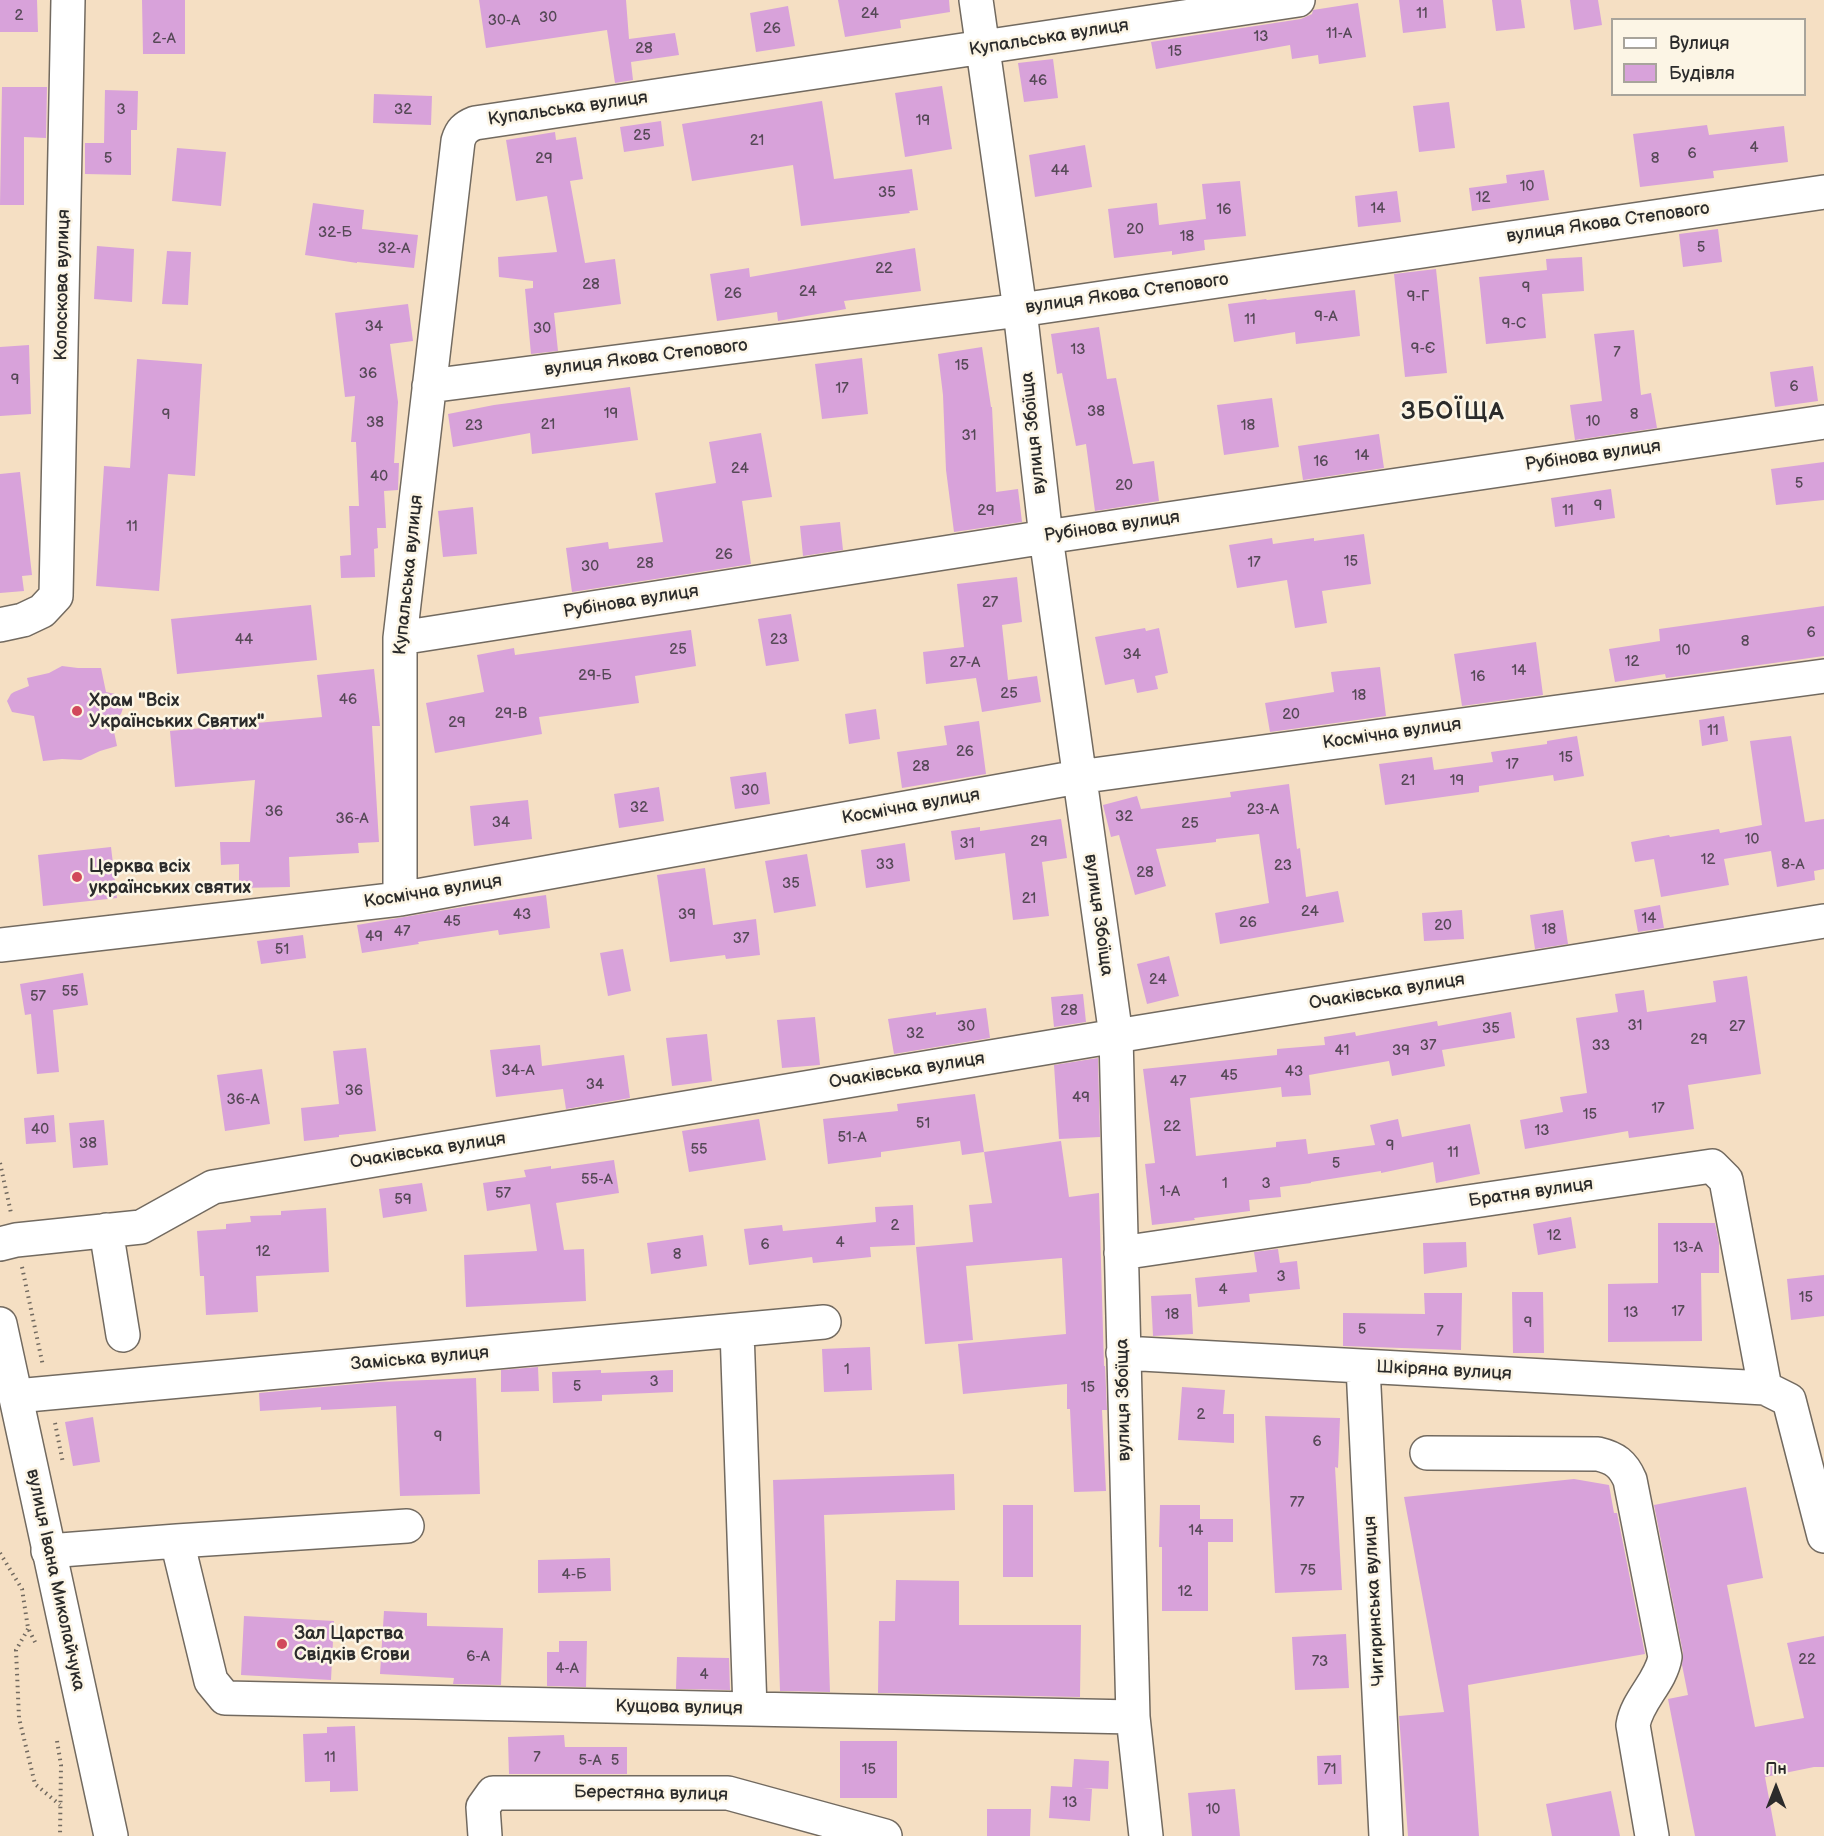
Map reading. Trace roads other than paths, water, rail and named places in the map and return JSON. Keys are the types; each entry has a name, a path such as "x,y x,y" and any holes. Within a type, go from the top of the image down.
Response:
{"street":[{"name":"Колоскова вулиця","path":"0,625 23,620 42,611 56,596 68,0"},
{"name":"вулиця Збоїща","path":"976,0 1020,310 1046,537 1078,777 1116,1036 1132,1718 1146,1836"},
{"name":"Купальська вулиця","path":"400,899 400,638 458,141 467,126 1298,0"},
{"name":"вулиця Якова Степового","path":"429,386 1020,310 1824,192"},
{"name":"Рубінова вулиця","path":"400,638 1046,537 1824,422"},
{"name":"Космічна вулиця","path":"0,945 400,899 1078,777 1824,676"},
{"name":"Очаківська вулиця","path":"0,1244 16,1240 141,1227 213,1187 1116,1036 1824,921"},
{"name":"Братня вулиця","path":"1121,1253 1712,1166 1726,1180 1765,1388"},
{"path":"106,1230 123,1335"},
{"name":"Заміська вулиця","path":"16,1396 824,1322"},
{"name":"вулиця Івана Миколайчука","path":"0,1324 111,1836"},
{"path":"737,1330 750,1709"},
{"name":"Шкіряна вулиця","path":"1123,1353 1765,1388"},
{"name":"Чигиринська вулиця","path":"1363,1366 1386,1836"},
{"path":"1765,1388 1789,1400 1824,1536"},
{"path":"1427,1453 1598,1454 1613,1458 1624,1467 1630,1480 1665,1657 1660,1672 1637,1710 1633,1725 1652,1836"},
{"path":"48,1551 407,1526"},
{"name":"Кущова вулиця","path":"177,1541 211,1681 225,1698 1132,1718"},
{"name":"Берестяна вулиця","path":"485,1836 483,1807 493,1793 728,1793 885,1836"}],"place":[{"name":"Храм \"Всіх Українських Святих\"","path":"77,711"},
{"name":"Церква всіх українських святих","path":"77,877"},
{"name":"Зал Царства Свідків Єгови","path":"282,1644"}],"district":[{"name":"ЗБОЇЩА","path":"1453,413"}]}
